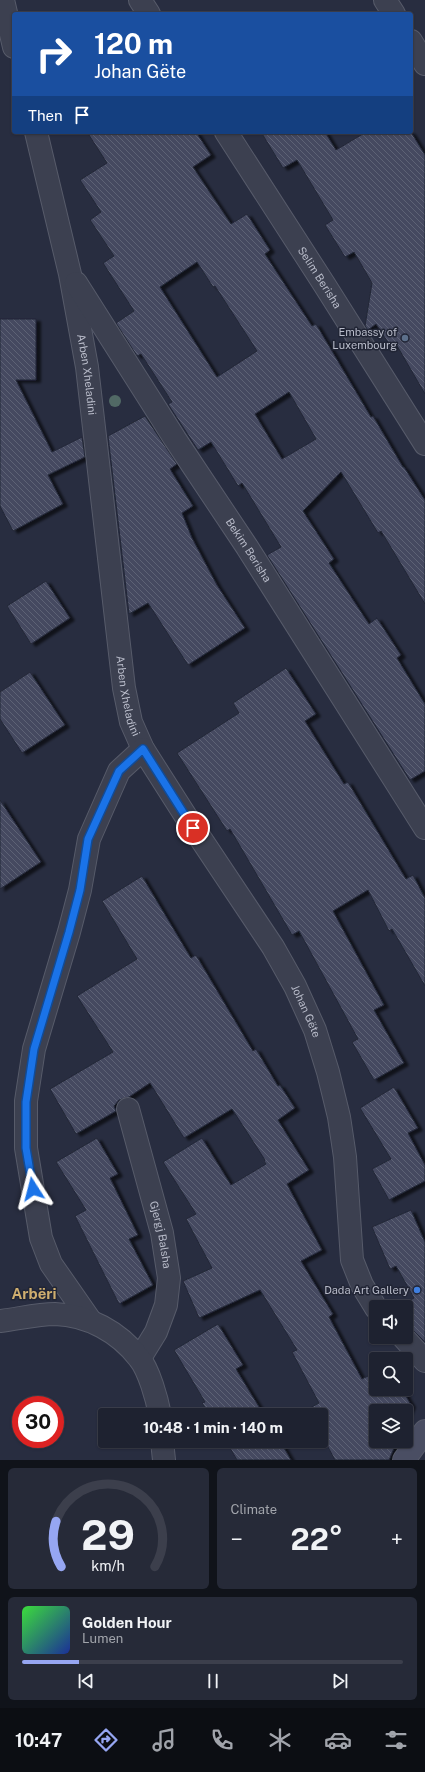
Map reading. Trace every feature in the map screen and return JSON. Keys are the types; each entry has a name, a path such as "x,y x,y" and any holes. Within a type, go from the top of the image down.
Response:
{"main road":[{"path":"404,1460 425,1431"}],"street":[{"path":"3,0 8,32"},
{"path":"140,0 148,12"},
{"path":"385,0 393,12"},
{"path":"413,44 425,64"},
{"name":"Arben Xheladini","path":"36,134 70,274 87,367 124,688 131,722 143,749 119,771 88,839 80,890 34,1049 26,1102 26,1148 41,1238 51,1264 90,1320"},
{"name":"Selim Berisha","path":"227,134 425,444"},
{"name":"Bekim Berisha","path":"70,274 175,439 251,554 425,828"},
{"name":"Johan Gëte","path":"143,749 273,947 295,986 315,1030 328,1072 340,1124 345,1157 352,1260 362,1285 371,1300"},
{"name":"Gjergj Balsha","path":"128,1109 162,1233 169,1278 166,1305 156,1332 140,1358"},
{"path":"0,1321 54,1314 90,1320 102,1326 122,1341 140,1358 153,1388 158,1408"},
{"path":"409,1344 425,1361"},
{"path":"163,1448 164,1460"}],"building":[{"path":"88,134 197,134 211,155 193,167 231,224 247,214 270,250 265,254 312,326 316,324 371,417 373,416 403,467 425,500 425,604 381,531 378,533 341,472 303,511 334,559 329,563 369,624 377,618 401,655 397,658 425,704 425,771 410,780 267,555 281,547 242,483 238,486 211,442 198,450 168,404 172,402 141,354 137,356 116,323 134,311 103,263 114,256 90,220 101,212 80,180 107,163","holes":["197,262 213,287 215,286 257,351 217,377 160,287","289,392 316,439 282,459 255,414"]},
{"path":"262,134 326,134 336,150 363,134 412,134 425,155 425,394 396,344 391,347 376,324 368,330 365,326 372,283 354,252 345,257 325,225 333,220 297,160 283,168"},
{"path":"0,319 36,319 36,380 16,380 52,452 82,437 85,457 48,475 63,504 13,531 0,506"},
{"path":"145,416 177,464 170,469 193,506 182,513 192,538 217,585 245,628 188,665 148,603 129,614 108,436"},
{"path":"46,581 70,618 31,644 7,606"},
{"path":"286,668 316,714 305,721 344,784 348,782 406,879 413,875 425,898 425,986 392,929 389,931 368,890 333,911 384,1005 374,1010 404,1063 374,1080 352,1042 358,1039 299,931 292,935 230,829 227,831 177,753 239,713 233,703"},
{"path":"30,672 65,725 22,753 0,719 0,692"},
{"path":"0,800 41,862 0,889"},
{"path":"142,876 191,958 196,955 253,1051 256,1049 278,1086 280,1085 295,1108 278,1120 309,1170 287,1184 322,1250 301,1261 333,1314 329,1317 362,1379 369,1376 369,1396 406,1396 410,1404 369,1404 369,1448 394,1448 389,1460 335,1460 328,1447 328,1408 310,1408 319,1403 292,1352 297,1350 260,1290 199,1318 183,1281 212,1268 186,1219 196,1214 163,1162 202,1138 231,1185 266,1164 264,1161 265,1160 232,1109 184,1138 150,1083 129,1097 119,1100 114,1106 116,1111 76,1134 50,1089 113,1052 77,996 137,959 102,901"},
{"path":"394,1087 418,1128 408,1133 425,1165 425,1181 389,1200 372,1169 391,1159 360,1108"},
{"path":"97,1138 118,1174 110,1178 138,1235 129,1239 153,1285 119,1304 75,1216 86,1210 56,1162"},
{"path":"411,1210 425,1242 425,1342 413,1330 413,1300 410,1300 414,1298 396,1266 390,1269 372,1227"},
{"path":"218,1324 243,1365 236,1369 260,1408 205,1408 202,1403 205,1402 174,1350"},
{"path":"230,1448 284,1448 291,1460 237,1460"}],"place":[{"name":"Embassy of Luxembourg","path":"405,338"},
{"name":"Dada Art Gallery","path":"417,1290"}],"district":[{"name":"Arbëri","path":"34,1294"}],"route":[{"path":"33,1189 26,1148 26,1102 34,1049 80,890 88,839 119,771 143,749 193,828"}]}
